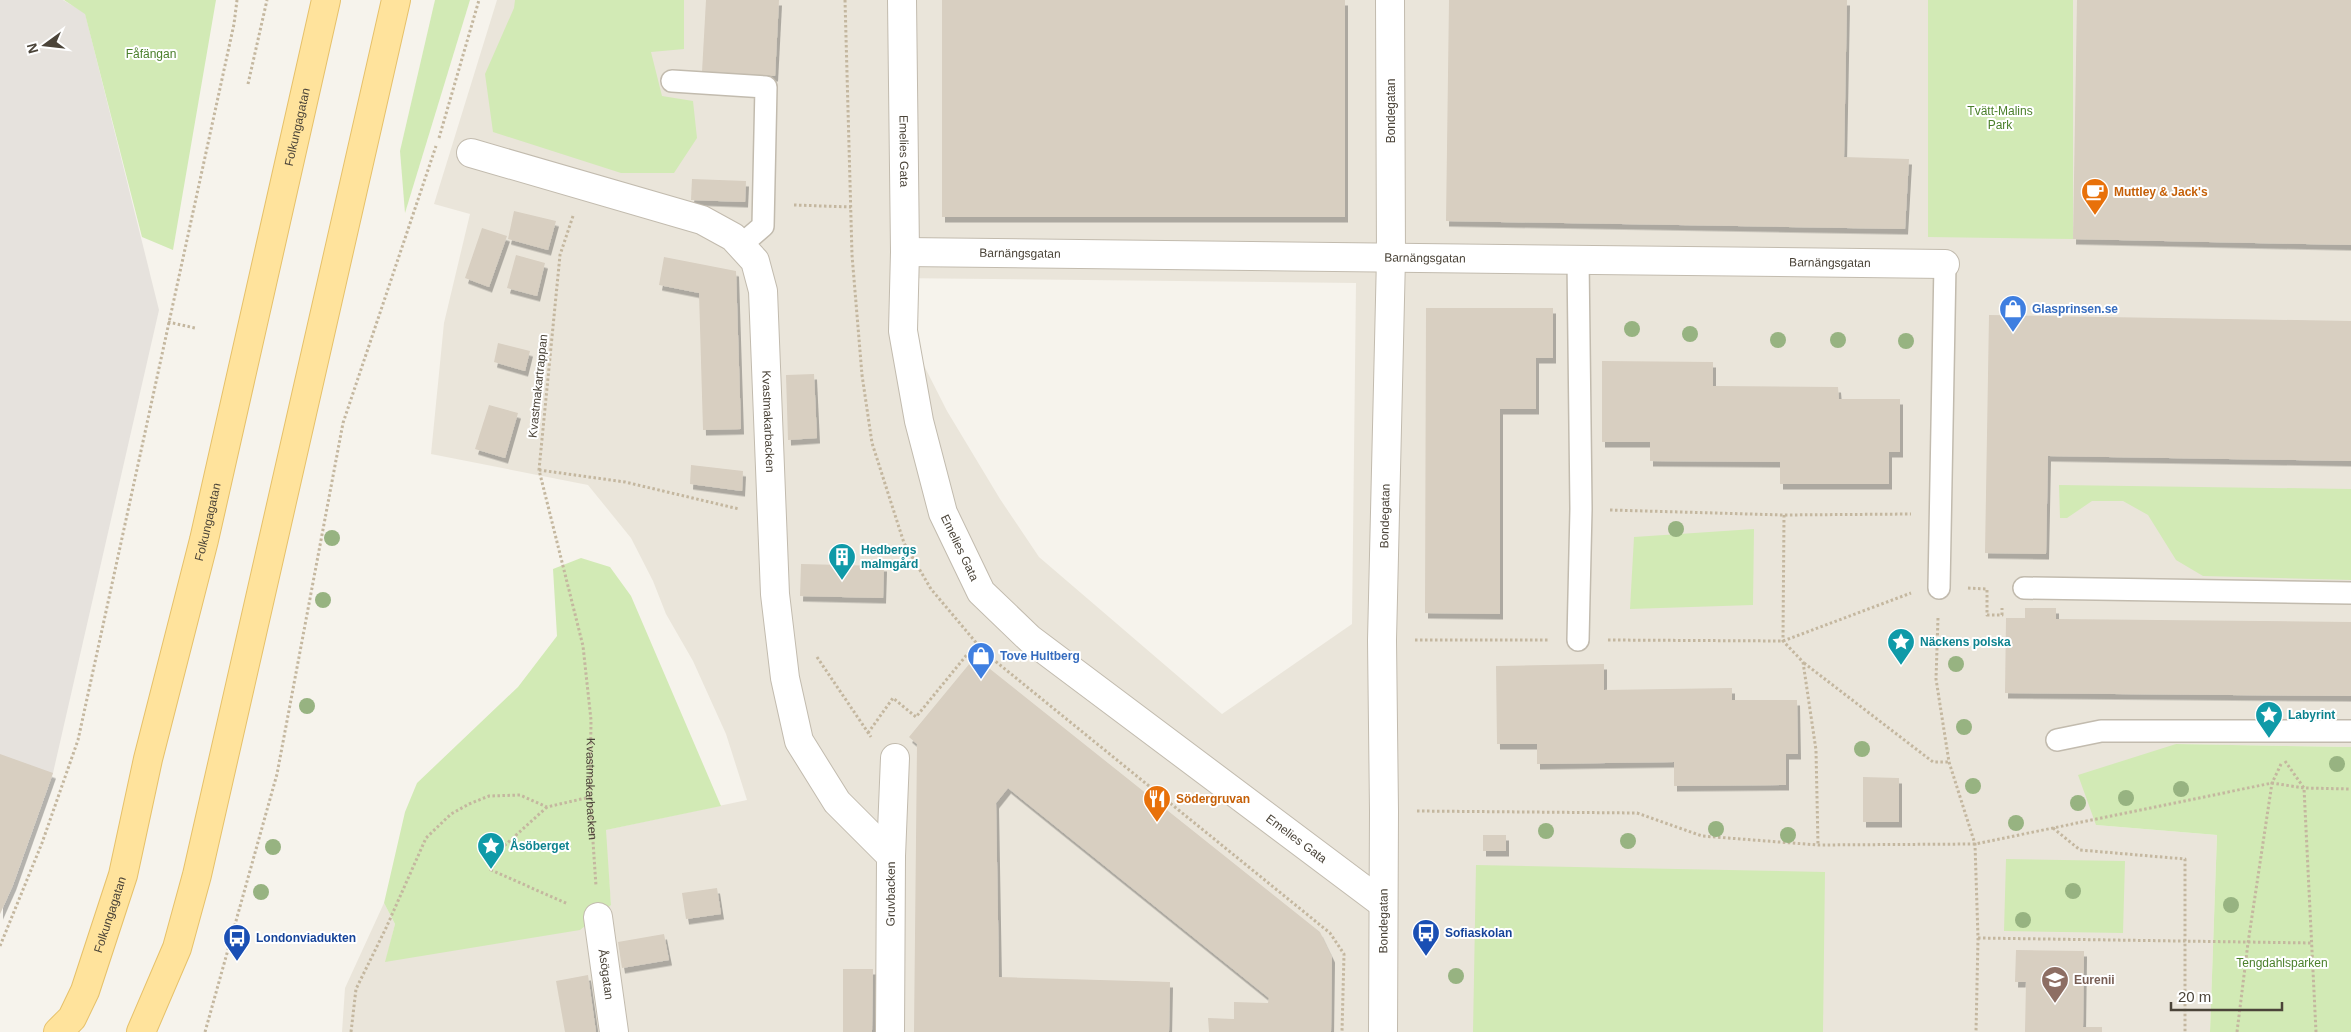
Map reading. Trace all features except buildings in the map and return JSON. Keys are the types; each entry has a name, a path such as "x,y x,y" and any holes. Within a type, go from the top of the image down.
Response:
{"main road":[{"name":"Folkungagatan","path":"66,1027 84,991 124,874 148,760 206,530 326,0"},
{"path":"141,1032 177,948 197,875 396,0"}],"street":[{"name":"Emelies Gata","path":"902,0 904,332 919,421 943,512 981,592 1030,639 1382,903"},
{"name":"Bondegatan","path":"1383,1032 1382,903 1384,811 1382,640 1392,257 1390,0"},
{"name":"Kvastmakarbacken","path":"471,153 702,220 733,237 755,261 763,291 776,604 785,678 799,741 837,802 891,856"},
{"name":"Barnängsgatan","path":"905,252 1578,258 1944,264"},
{"name":"Gruvbacken","path":"890,1032 891,856 895,758"},
{"name":"Åsögatan","path":"598,917 614,1032"}],"lane":[{"path":"672,81 766,88 763,226 741,245"},
{"path":"1578,258 1581,509 1578,640"},
{"path":"1939,588 1944,264"},
{"path":"2024,588 2351,592"},
{"path":"2057,740 2101,731 2351,731"}],"path":[{"path":"0,946 42,843 78,740 234,24 237,0"},
{"path":"262,0 266,6"},
{"path":"248,84 267,0"},
{"path":"205,1032 277,774 343,423 438,142 479,0"},
{"path":"792,212 795,204 851,207"},
{"name":"Kvastmakartrappan","path":"565,575 539,470 560,255 574,214"},
{"path":"168,322 195,328"},
{"path":"539,470 625,482 772,517"},
{"path":"1581,509 1784,515 1939,514"},
{"path":"1784,515 1782,641 1803,662 1934,762 1949,762"},
{"name":"Kvastmakarbacken","path":"565,575 583,646 591,720 590,796 598,917"},
{"path":"1382,640 1782,641 1926,587 1939,588 1936,679 1949,762 1975,844 1978,938 1976,1032"},
{"path":"858,719 868,733 893,698 916,717 974,646 984,652 1330,933 1344,954 1342,1032"},
{"path":"1803,662 1816,750 1818,845"},
{"path":"2237,1032 2272,783 2284,758 2304,788 2316,1032"},
{"path":"1384,811 1637,813 1702,836 1818,845 1975,844 2272,783 2304,788 2351,789"},
{"path":"351,1032 356,989 386,928 426,838 451,814 489,796 520,796 547,807"},
{"path":"590,796 547,807 503,847 491,870 598,917"},
{"path":"2053,828 2080,850 2185,859 2185,1032"},
{"path":"1978,938 2312,943"}],"shaded area":[{"path":"0,0 63,0 85,13 159,310 53,773 0,914"},
{"path":"497,0 2351,0 2351,747 2176,744 2096,825 2217,835 2210,1032 342,1032 345,988 384,903 395,924 386,961 611,905 605,830 747,800 726,734 693,661 666,614 653,581 631,538 588,485 431,454 444,323 470,214 434,204","holes":["892,278 1356,283 1352,624 1222,714 1039,557 1000,499 947,411 906,330"]}],"green space":[{"name":"Fåfängan","path":"64,0 216,0 173,250 142,237 85,14"},
{"path":"435,0 470,0 405,213 400,151"},
{"path":"515,0 684,0 684,49 651,52 662,96 693,101 697,138 674,173 621,173 493,132 485,74 514,8"},
{"name":"Tvätt-Malins Park","path":"1928,0 2073,0 2073,239 1928,237"},
{"path":"2059,485 2351,489 2351,580 2203,576 2176,560 2148,515 2123,501 2092,501 2067,518 2060,518"},
{"path":"1754,529 1753,605 1630,609 1634,537"},
{"path":"581,558 610,567 631,596 721,806 606,830 611,905 580,930 385,962 395,924 384,903 405,812 417,783 518,687 557,636 553,569"},
{"name":"Tengdahlsparken","path":"2176,744 2351,747 2351,1032 2210,1032 2217,835 2096,825 2078,775"},
{"path":"2006,859 2125,861 2123,933 2004,931"},
{"path":"1476,865 1825,872 1823,1032 1473,1032"}],"place":[{"name":"Muttley & Jack's","path":"2095,216"},
{"name":"Glasprinsen.se","path":"2013,333"},
{"name":"Hedbergs malmgård","path":"842,581"},
{"name":"Näckens polska","path":"1901,666"},
{"name":"Tove Hultberg","path":"981,680"},
{"name":"Labyrint","path":"2269,739"},
{"name":"Södergruvan","path":"1157,823"},
{"name":"Åsöberget","path":"491,870"},
{"name":"Sofiaskolan","path":"1426,957"},
{"name":"Londonviadukten","path":"237,962"},
{"name":"Eurenii","path":"2055,1004"}]}
